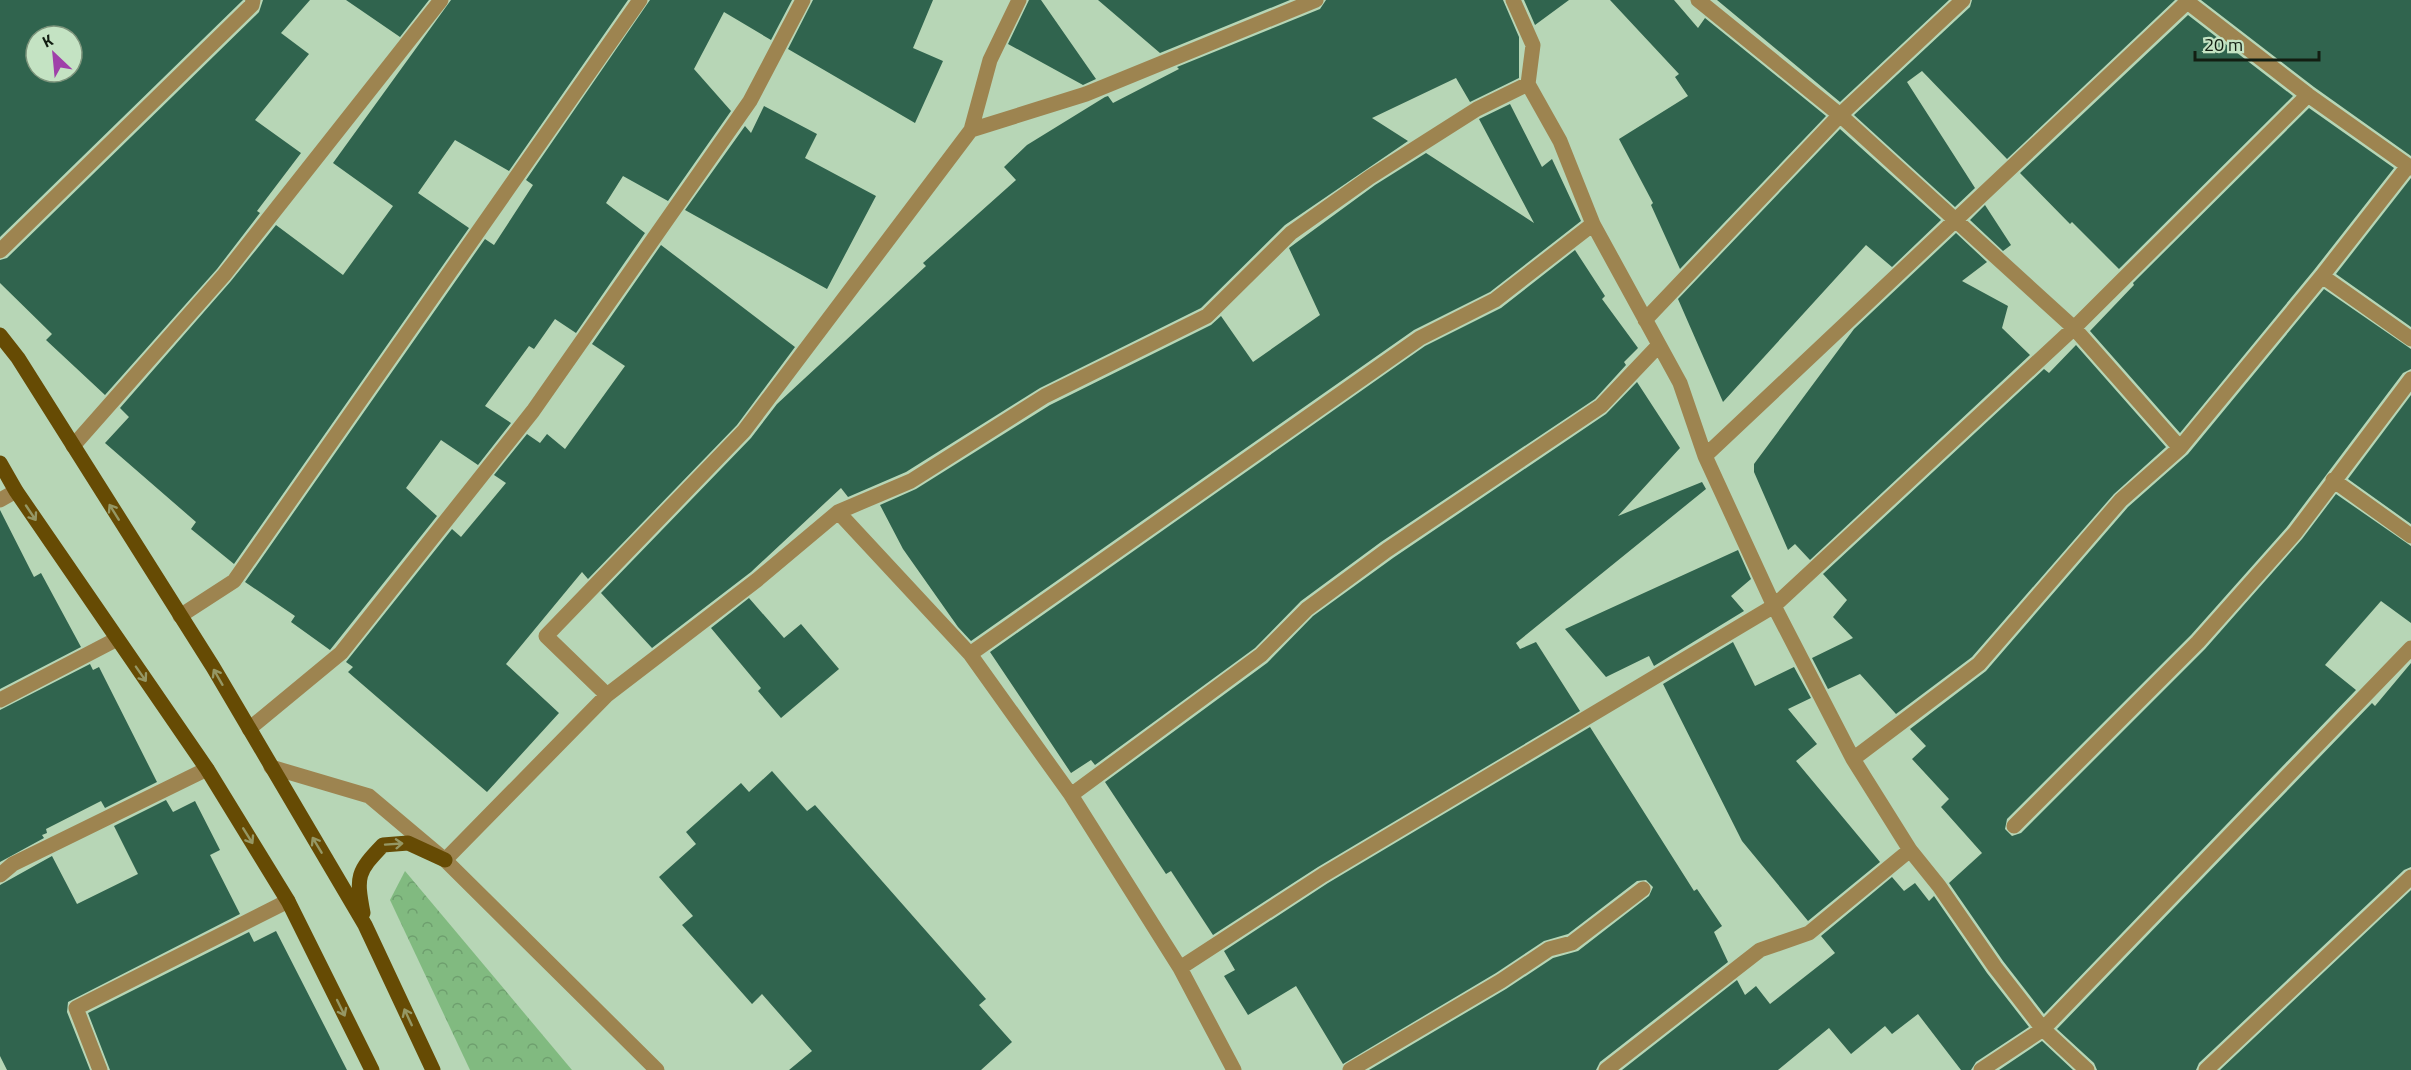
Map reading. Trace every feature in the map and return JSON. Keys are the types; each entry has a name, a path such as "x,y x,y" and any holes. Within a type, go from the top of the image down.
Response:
{"main road":[{"path":"0,335 18,358 272,767 365,925 433,1070"},
{"path":"0,463 16,491 207,769 288,901 372,1070"},
{"path":"365,925 357,886 363,867 383,845 408,843 445,860"}],"street":[{"path":"0,251 252,5 254,0"},
{"path":"73,446 224,275 441,0"},
{"path":"180,616 234,581 640,0"},
{"path":"249,729 341,653 533,411 750,101 803,0"},
{"path":"607,695 546,636 744,431 971,130 990,60 1018,0"},
{"path":"971,130 1086,94 1316,0"},
{"path":"1513,0 1533,45 1528,84 1560,141 1593,224 1680,383 1704,456 1774,606 1853,759 1910,850 1940,886 1995,967 2043,1029 2086,1070"},
{"path":"1698,0 1840,115 2074,328 2180,448"},
{"path":"1645,320 1840,115 1963,0"},
{"path":"1704,456 2186,1 2308,95 2409,167 2180,448 2121,500 1979,664 1853,759"},
{"path":"445,860 607,695 757,580 838,512 911,481 1045,396 1207,316 1291,233 1370,177 1477,109 1528,84"},
{"path":"1180,968 1323,875 1774,606 2074,328 2308,95"},
{"path":"970,654 1420,338 1495,300 1593,224"},
{"path":"2322,276 2411,339"},
{"path":"1071,795 1262,655 1306,609 1388,550 1601,406 1659,345"},
{"path":"2014,826 2198,642 2295,533 2411,379"},
{"path":"2333,480 2411,536"},
{"path":"0,500 16,491"},
{"path":"838,512 970,654 1071,795 1180,968 1234,1070"},
{"path":"0,700 117,639"},
{"path":"1981,1070 2043,1029 2411,648"},
{"path":"272,767 369,796 445,860 657,1070"},
{"path":"0,875 13,864 207,769"},
{"path":"1606,1070 1760,950 1809,933 1910,850"},
{"path":"2206,1070 2411,877"},
{"path":"1350,1070 1501,981 1549,949 1572,943 1643,889"},
{"path":"100,1070 76,1008 288,901"}],"green space":[{"path":"405,871 572,1070 470,1070 390,900"}],"building":[{"path":"0,0 243,0 0,237"},
{"path":"263,0 310,0 281,33 309,54 255,120 301,153 257,211 260,213 217,269 105,395 46,340 52,334 0,283 0,260 7,258 259,12"},
{"path":"346,0 429,0 400,37"},
{"path":"451,0 628,0 509,171 455,140 418,193 469,228 234,564 191,529 196,522 105,443 129,417 120,408 231,281 276,225 343,275 393,206 333,163"},
{"path":"650,0 792,0 771,40 724,12 694,69 731,111 668,201 623,176 606,203 645,233 576,333 555,319 534,349 529,346 485,406 511,423 478,465 441,440 406,488 437,516 330,650 291,622 295,616 245,582 485,239 494,245 533,185 526,180"},
{"path":"813,0 933,0 913,48 943,61 915,123 788,49"},
{"path":"1029,0 1041,0 1096,79 1083,85 1008,44"},
{"path":"1098,0 1290,0 1160,53"},
{"path":"1326,0 1503,0 1519,37 1519,78 1470,102 1456,78 1372,118 1408,141 1285,225 1201,308 1040,388 906,472 848,497 841,488 751,572 652,648 601,593 751,438 777,404 926,266 923,263 1016,180 1004,167 1027,145 1105,97 1108,96 1113,103 1179,69 1177,67 1320,9"},
{"path":"1524,0 1569,0 1535,25"},
{"path":"1610,0 1674,0 1698,28 1705,18 1826,116 1680,269 1651,205 1653,203 1619,139 1688,96 1675,77 1679,74"},
{"path":"1717,0 1949,0 1840,102"},
{"path":"1972,0 2175,0 2007,159 1922,71 1907,82 1975,188 1955,207 1854,115 1970,7"},
{"path":"2201,0 2411,0 2411,156 2314,87"},
{"path":"2188,15 2293,96 2119,269 2072,222 2070,224 2020,173"},
{"path":"1510,104 1542,167 1552,159 1581,221 1490,292 1414,330 971,641 958,627 903,549 880,505 916,489 1050,405 1211,325 1221,316 1253,362 1320,315 1289,248 1375,185 1426,153 1534,223 1479,119"},
{"path":"764,106 817,134 805,158 876,196 827,289 685,210 745,126 751,133"},
{"path":"2309,108 2394,168 2314,270 2180,433 2090,331 2134,285 2133,283"},
{"path":"1840,129 1941,220 1892,267 1866,245 1723,402 1678,299"},
{"path":"2411,178 2411,327 2336,274"},
{"path":"1985,205 2011,245 2003,251 1970,220"},
{"path":"1956,233 1987,262 1962,281 2008,306 2002,328 2030,355 1810,560 1795,544 1788,550 1754,472 1754,464 1854,329"},
{"path":"661,245 795,347 737,425 588,579 582,572 506,664 559,713 487,792 348,672 353,667 346,662 452,529 461,537 506,483 494,475 527,434 540,443 547,434 565,449 625,366 592,344"},
{"path":"1575,250 1605,296 1602,299 1638,348 1595,399 1381,542 1301,601 1255,648 1095,765 1091,760 1071,773 990,652 1425,346 1501,308"},
{"path":"2324,289 2411,349 2411,369 2403,373 2287,527 2191,635 2007,819 2005,829 2012,836 2021,833 2205,649 2302,539 2336,494 2411,546 2411,623 2381,601 2325,665 2356,690 2044,1014 2003,961 1949,883 1982,853 1941,807 1949,799 1912,759 1926,746 1910,729 1986,671 2128,507 2188,454"},
{"path":"2076,345 2166,447 2114,494 1972,657 1896,714 1860,674 1828,689 1812,658 1853,638 1833,617 1847,600 1823,574 2044,369 2049,373"},
{"path":"1637,382 1680,448 1618,516 1702,482 1706,489 1516,643 1520,649 1536,642 1580,711 1318,867 1213,935 1171,871 1166,874 1105,782 1267,663 1313,616 1393,558 1606,414"},
{"path":"2411,395 2411,524 2348,479"},
{"path":"0,510 34,577 41,573 81,647 0,689"},
{"path":"1738,550 1751,579 1731,596 1744,611 1654,666 1649,656 1606,677 1565,629"},
{"path":"749,598 784,638 801,624 839,669 781,718 758,691 761,688 711,628"},
{"path":"1733,642 1755,686 1794,667 1811,698 1788,709 1817,744 1796,761 1880,862 1808,921 1742,841 1663,684"},
{"path":"2411,663 2411,867 2404,870 2199,1063 2196,1070 2097,1070 2094,1063 2057,1029 2372,703 2375,706"},
{"path":"90,664 93,670 99,667 157,782 105,808 101,801 46,829 47,833 42,835 44,838 0,862 0,710"},
{"path":"1590,727 1694,891 1697,889 1722,926 1714,932 1728,962 1600,1062 1596,1070 1369,1070 1506,989 1553,958 1578,951 1649,896 1653,887 1646,880 1637,881 1568,934 1544,941 1496,973 1343,1064 1296,986 1248,1015 1224,976 1235,970 1224,951 1328,883"},
{"path":"772,771 807,811 815,805 986,999 979,1005 1012,1042 981,1070 789,1070 812,1051 762,994 752,1004 682,925 693,916 659,877 696,844 686,832 741,783 749,792"},
{"path":"166,800 173,812 195,801 220,850 210,855 240,914 68,1002 67,1012 90,1070 7,1070 0,1056 0,885 52,856 77,904 138,874 114,826"},
{"path":"1892,877 1904,891 1915,883 1929,901 1934,896 1987,973 2029,1027 1976,1062 1971,1070 1961,1070 1918,1014 1892,1034 1885,1026 1851,1054 1829,1028 1778,1070 1622,1070 1737,980 1745,995 1756,986 1770,1004 1835,953 1821,936"},
{"path":"2411,890 2411,1070 2220,1070"},
{"path":"276,931 347,1070 110,1070 88,1013 249,932 254,942"},
{"path":"2042,1041 2073,1070 1999,1070"}]}
